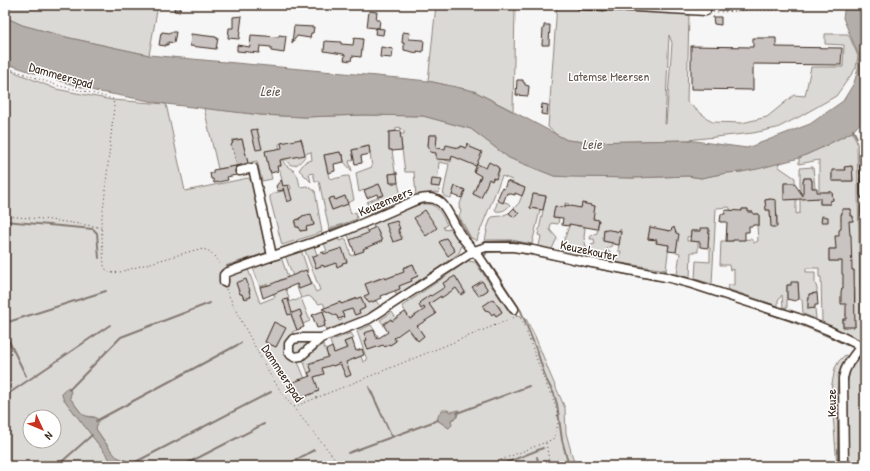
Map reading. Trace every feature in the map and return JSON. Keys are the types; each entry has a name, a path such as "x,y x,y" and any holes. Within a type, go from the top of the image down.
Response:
{"street":[{"path":"581,5 706,11"},
{"path":"865,141 865,194"},
{"path":"240,171 253,168 272,256"},
{"name":"Keuzemeers","path":"226,273 362,224 416,200 429,198 440,202 444,206 458,232 474,251 516,312"},
{"name":"Keuzekouter","path":"321,338 368,320 474,251 486,247 513,247 666,277 692,284 798,318 828,330 863,347"},
{"path":"224,282 223,278 226,273"},
{"name":"Keuze","path":"844,466 843,378 845,369 849,362 863,347"}],"path":[{"path":"706,11 727,12 781,9 793,5"},
{"name":"Dammeerspad","path":"5,67 59,86 113,99 114,107 101,224 102,231"},
{"path":"5,216 43,219 100,228 102,231 104,266 107,271 111,273 120,272 201,249 206,249 211,252 226,273"},
{"name":"Dammeerspad","path":"224,282 235,309 269,373 284,396 341,466"},
{"path":"294,407 516,312 522,320 554,402 557,411 558,423 553,439 486,466"},
{"path":"546,442 550,466"}],"green space":[{"path":"5,5 158,5 149,55 70,38 22,25 5,17"},
{"path":"436,5 484,5 515,7 513,111 474,91 428,81"},
{"name":"Latemse Meersen","path":"557,5 670,5 689,13 687,102 712,122 742,123 767,117 794,95 805,96 811,67 843,67 844,45 825,44 825,34 848,34 858,56 856,68 836,96 777,128 753,133 687,140 585,142 567,140 557,135 548,127","holes":["669,35 672,43 666,124 665,124"]},
{"path":"681,5 789,5 781,7 718,7"},
{"path":"5,68 56,89 112,100 166,104 185,191 248,178 253,182 269,255 228,276 248,269 260,303 275,297 274,294 272,294 268,284 260,287 253,268 281,257 288,277 278,281 281,290 286,289 289,298 283,301 284,304 301,298 310,321 303,324 300,316 302,315 300,310 291,314 297,330 292,332 293,335 286,342 285,346 286,354 289,358 298,362 308,386 306,396 315,392 303,360 323,344 332,365 341,363 337,352 334,353 330,341 351,333 354,338 344,342 351,360 361,356 363,362 367,360 357,331 371,325 385,347 389,344 390,345 396,341 394,338 391,319 383,324 380,320 392,312 399,323 403,321 414,337 418,340 424,336 417,326 422,322 417,314 410,319 402,306 468,261 475,262 510,313 526,319 535,336 565,408 566,433 575,466 131,466 131,463 115,456 96,429 97,424 95,417 83,415 70,398 71,393 69,387 64,390 62,394 63,398 115,466 8,466 5,462","holes":["455,276 460,284 449,292","482,281 488,290 479,296 473,287","236,283 250,291 251,297 244,299 242,294 240,294","430,295 434,301 429,304 436,314 431,317 420,302","493,299 502,312 496,316 494,313 492,315 491,314 492,313 489,308 485,310 483,306","274,323 285,328 276,347 265,342","364,333 379,346 368,350 365,341 367,340","319,360 324,374 310,378 308,373 312,371 309,363","301,379 305,388 294,392 291,383","447,410 457,417 451,420 449,428 437,420"]},
{"path":"204,108 261,115 305,117 363,115 423,116 471,129 509,158 554,176 633,178 688,176 701,178 726,173 741,172 779,163 779,167 795,178 795,185 793,183 784,184 784,191 796,199 796,214 800,213 800,168 813,167 815,188 812,188 811,178 804,178 803,180 810,198 819,198 819,160 799,164 799,158 852,132 857,144 861,341 822,322 821,277 819,277 819,268 806,268 806,272 815,272 817,293 809,294 808,308 815,308 816,319 803,314 802,299 799,299 798,282 787,285 787,308 783,307 782,295 778,300 778,306 727,289 729,285 734,285 734,269 730,270 729,265 720,265 721,241 733,241 736,211 730,210 729,207 716,208 712,284 695,279 696,261 710,262 710,248 708,248 709,236 706,233 709,233 709,228 700,231 691,231 691,236 687,237 687,241 698,241 698,252 691,252 690,278 677,274 680,253 676,252 678,234 674,233 674,228 672,228 671,231 650,228 648,239 657,239 656,243 669,245 666,270 615,262 616,259 619,259 621,251 618,251 621,230 620,229 620,232 604,230 603,241 612,243 611,247 608,247 607,251 610,252 609,260 592,257 591,245 595,244 594,239 590,239 591,235 597,233 599,221 595,220 593,216 595,206 582,203 577,226 585,227 584,238 587,251 586,257 559,251 569,226 572,206 565,203 565,208 555,207 553,217 559,218 558,224 551,223 550,230 557,238 552,249 539,246 541,236 538,235 546,196 534,194 531,208 540,210 532,244 511,240 485,240 486,231 492,217 509,213 514,217 519,214 514,208 519,203 525,188 502,176 477,241 471,238 459,216 461,211 459,207 465,190 455,186 451,198 443,195 449,164 439,162 437,185 440,186 439,193 435,192 416,196 414,172 405,172 400,134 404,134 404,131 401,130 400,127 396,128 396,131 389,132 389,149 392,150 395,172 397,173 389,174 390,183 398,183 402,200 370,213 367,202 383,195 379,184 359,192 356,173 372,167 369,146 352,150 354,160 349,161 352,171 344,162 343,155 341,155 340,152 324,155 329,178 334,179 349,176 354,200 347,203 345,196 335,200 334,197 328,199 332,210 348,204 351,214 356,212 357,219 329,229 319,181 315,181 313,173 309,174 311,182 299,170 305,162 312,160 311,152 307,153 303,160 294,165 288,163 285,159 303,145 302,142 281,143 279,144 280,152 266,155 272,179 262,181 257,161 248,163 242,139 232,140 232,149 241,165 218,169","holes":["429,135 437,135 430,152","460,146 466,148 467,146 470,147 467,162 458,158","454,147 451,162 443,159 445,149","489,163 498,167 500,169 496,179 493,178 492,181 487,178 481,197 473,194 485,167 486,168","852,166 853,181 832,181 832,171 845,170 845,167","823,192 832,192 833,200 830,201 830,204 820,204 820,200 823,200","765,200 776,200 772,214 777,214 777,223 771,223 770,210 766,210","742,209 748,209 748,212 759,214 759,225 757,225 758,241 754,243 751,239 738,240","842,209 851,209 851,216 853,216 853,221 841,221","840,229 849,229 850,235 839,236","829,249 838,249 851,261 829,261","846,270 854,270 854,281 843,284","842,288 855,288 855,302 841,302","846,313 854,313 855,327 843,326 843,319 846,319"]},
{"path":"282,158 285,164 294,171 298,178 300,187 307,186 315,191 322,232 282,245 270,199 270,196 274,193 291,189 290,185 283,186 279,166 281,166 280,159","holes":["302,217 313,220 314,225 306,227 307,230 300,231 299,227 296,227 296,220"]},
{"path":"498,200 510,205 504,210 496,211 495,209"},
{"path":"421,204 431,205 438,209 447,225 443,227 445,230 450,228 462,245 459,253 397,297 395,291 400,288 395,275 386,279 390,292 386,295 380,278 366,284 372,302 376,301 381,307 348,324 326,329 323,326 325,325 324,322 326,321 323,312 325,311 324,304 319,304 309,296 301,298 285,255 301,250 308,271 306,270 316,292 320,290 304,248 314,246 317,255 312,257 316,268 323,265 324,267 328,266 323,252 327,251 323,241 338,237 339,241 346,239 351,256 364,250 359,237 350,240 347,233 365,226 372,245 382,241 376,227 374,228 372,223","holes":["446,238 455,251 440,242","332,252 347,262 342,263 342,265 337,266","413,264 418,276 411,279 412,281 408,282 403,268","361,297 365,308 359,310 360,313 355,315 350,301","340,302 344,311 342,312 344,317 339,321 337,315 334,315 331,306"]},
{"path":"294,341 312,341 299,355 293,353 291,345"},
{"path":"863,352 865,352 865,466 837,466 831,389 835,368 845,355 857,360"}],"water":[{"name":"Leie","path":"845,5 865,5 865,118 852,132 799,158 758,169 701,178 688,176 633,178 554,176 509,158 471,129 423,116 363,115 305,117 261,115 166,104 95,91 5,63 5,17 22,25 70,38 149,55 428,81 474,91 567,140 585,142 687,140 747,148 810,124 843,101 854,83 858,69 859,56 843,18"},
{"path":"69,387 71,393 70,398 77,408 84,415 99,420 96,429 105,443 117,457 131,463 131,466 115,466 63,398 62,395 64,390"},
{"path":"442,410 451,412 459,410 457,417 451,420 452,425 449,428 437,420"}],"building":[{"path":"175,5 181,5 180,12 174,11"},
{"path":"369,11 377,12 376,20 380,20 379,28 367,27"},
{"path":"242,16 239,39 228,38 229,28 233,28 233,17"},
{"path":"713,17 721,17 721,25 714,24"},
{"path":"544,25 550,25 549,45 542,45"},
{"path":"294,26 314,27 313,33 311,33 310,38 297,36 292,43"},
{"path":"376,28 384,29 383,35 375,34"},
{"path":"162,32 176,32 174,43 168,42 168,45 166,44 166,46 159,45"},
{"path":"403,32 410,33 409,39 424,40 423,52 417,51 417,53 404,50 404,43 402,43"},
{"path":"191,34 218,38 216,49 190,46"},
{"path":"251,35 286,36 284,53 271,51 271,47 260,46 259,53 237,51 237,45 250,47"},
{"path":"354,38 363,39 361,57 352,56 351,61 344,60 345,55 343,54 324,51 325,41 341,42 341,44 353,45"},
{"path":"753,38 776,38 776,47 842,48 841,65 753,64 753,90 691,89 691,46 753,47"},
{"path":"381,47 393,49 392,58 380,57"},
{"path":"517,80 523,80 525,85 529,86 528,96 516,95"},
{"path":"542,104 548,105 547,115 541,114"},
{"path":"257,129 262,149 256,150 251,130"},
{"path":"400,131 402,150 389,150 389,132"},
{"path":"429,135 437,135 436,148 445,149 446,145 466,148 467,143 470,147 482,152 476,166 452,156 451,160 436,159 436,153 430,152 428,147"},
{"path":"242,139 248,163 237,166 231,145 233,143 232,141"},
{"path":"301,139 305,155 280,160 281,166 277,166 278,171 271,173 265,151 282,148 281,143"},
{"path":"369,146 370,154 361,156 362,163 355,164 352,150"},
{"path":"340,152 341,155 343,155 344,162 334,164 335,171 328,173 324,155"},
{"path":"489,162 499,169 496,179 493,178 492,181 489,179 481,198 473,194 481,176 474,172 477,164 486,168"},
{"path":"236,166 236,175 227,177 228,180 214,183 213,179 211,179 210,173 213,173 213,170"},
{"path":"852,166 853,181 832,181 832,170 845,170 844,167"},
{"path":"397,173 398,183 390,183 389,174"},
{"path":"804,178 811,178 812,188 817,188 817,192 832,192 833,200 830,201 830,204 820,204 820,198 784,200 784,183 794,183 803,196"},
{"path":"432,179 442,180 440,187 431,186"},
{"path":"281,180 283,186 288,185 292,200 287,202 284,190 278,191 276,186"},
{"path":"507,181 525,188 522,196 515,193 515,195 507,193 503,203 497,200"},
{"path":"379,184 384,195 378,197 377,194 367,198 364,190"},
{"path":"455,186 465,190 462,198 452,195"},
{"path":"533,194 546,196 543,210 530,208"},
{"path":"345,196 348,204 332,210 328,199 334,197 335,200"},
{"path":"765,200 776,200 777,227 771,227 770,210 766,210"},
{"path":"582,203 595,206 593,219 599,220 597,229 569,224 569,226 562,225 563,218 553,217 555,206 565,208 565,205 581,208"},
{"path":"514,208 519,214 514,217 509,213"},
{"path":"742,209 748,209 748,212 753,212 753,214 759,214 759,225 749,226 749,232 745,232 745,240 726,241 727,222 720,222 721,214 725,214 725,210 742,211"},
{"path":"842,209 851,209 851,216 853,216 853,221 849,221 852,270 854,270 855,327 843,327 843,319 846,319 846,304 841,304 841,292 843,288 842,261 829,261 829,249 836,249 835,236 839,236 839,230 841,229"},
{"path":"425,210 437,228 426,236 414,218"},
{"path":"311,214 314,225 306,227 307,230 300,231 299,227 296,227 296,220 300,219 299,218 302,216"},
{"path":"822,216 828,217 828,222 821,222"},
{"path":"397,221 402,239 393,242 386,224"},
{"path":"376,227 382,241 363,249 364,251 355,254 350,240 368,233 367,231"},
{"path":"650,227 670,231 674,227 676,233 679,234 676,252 668,251 669,245 656,243 657,240 648,239"},
{"path":"700,228 709,228 708,248 700,247 700,242 690,241 691,231 700,231"},
{"path":"604,229 621,232 619,245 603,241"},
{"path":"446,238 455,251 448,256 439,242"},
{"path":"342,248 347,262 342,263 343,264 337,267 336,263 324,267 323,265 316,268 312,257 323,252 324,254"},
{"path":"413,264 418,276 411,279 412,281 399,286 400,289 381,296 382,298 369,303 364,296 369,294 365,284 404,272 403,268"},
{"path":"306,270 312,284 299,289 297,284 263,298 260,287 269,285"},
{"path":"455,276 465,292 461,295 456,288 429,304 436,314 417,326 424,336 418,341 408,328 394,338 396,341 390,345 389,344 385,347 383,345 368,350 365,341 367,340 364,333 374,330 377,339 388,332 384,324 391,319 392,321 405,312 410,319 425,309 424,307 421,309 419,305 421,303 420,302 445,287 443,283"},
{"path":"246,279 251,297 244,299 242,294 240,294 236,283"},
{"path":"482,281 488,290 479,296 472,287"},
{"path":"791,282 798,282 799,299 795,301 787,299 787,285 791,285"},
{"path":"817,293 818,305 815,305 815,308 808,309 809,294"},
{"path":"361,297 365,308 359,311 360,313 355,315 352,309 342,312 344,317 338,319 337,316 322,309 340,302 341,304"},
{"path":"288,299 292,313 300,310 302,316 300,316 304,327 297,330 291,314 288,315 283,300"},
{"path":"493,299 502,312 496,316 494,313 492,315 489,311 485,310 483,306"},
{"path":"323,311 326,321 324,322 325,326 317,328 312,315"},
{"path":"274,322 286,328 276,347 265,342"},
{"path":"352,339 356,351 362,349 364,355 346,362 351,375 346,377 340,363 322,368 324,374 314,377 319,391 296,400 291,383 310,376 308,373 312,371 309,364 328,357 326,350 332,347 334,353 347,348 344,342"}],"waterway":[{"path":"853,130 857,138"},
{"path":"859,144 860,173"},
{"path":"860,179 861,198"},
{"path":"861,206 861,215"},
{"path":"364,218 385,208"},
{"path":"456,215 470,239"},
{"path":"5,221 93,229 97,233 99,258"},
{"path":"330,230 357,221"},
{"path":"861,221 862,235"},
{"path":"484,242 511,241 531,245"},
{"path":"862,241 862,258"},
{"path":"537,246 550,250"},
{"path":"485,255 488,252 513,251 562,261"},
{"path":"227,266 267,253"},
{"path":"570,263 657,280"},
{"path":"616,263 662,272 666,271"},
{"path":"490,264 521,311 546,379 554,394 557,404 562,440 569,466"},
{"path":"862,264 862,276"},
{"path":"672,274 689,279"},
{"path":"695,280 721,289"},
{"path":"863,282 863,296"},
{"path":"689,287 789,320 847,345"},
{"path":"5,323 106,291"},
{"path":"727,291 740,295"},
{"path":"69,390 121,337 210,303"},
{"path":"863,311 864,326"},
{"path":"5,396 110,325"},
{"path":"5,333 26,376"},
{"path":"96,421 241,343"},
{"path":"837,399 839,375 847,358"},
{"path":"852,366 859,359 865,358"},
{"path":"848,466 847,383 849,371"},
{"path":"457,413 529,386"},
{"path":"369,387 392,437"},
{"path":"128,466 271,392"},
{"path":"838,415 838,466"},
{"path":"348,453 438,420"},
{"path":"182,466 264,424"},
{"path":"57,466 92,435"},
{"path":"498,466 543,448"},
{"path":"285,466 314,450"},
{"path":"537,457 539,466"},
{"path":"109,466 114,462"}]}
